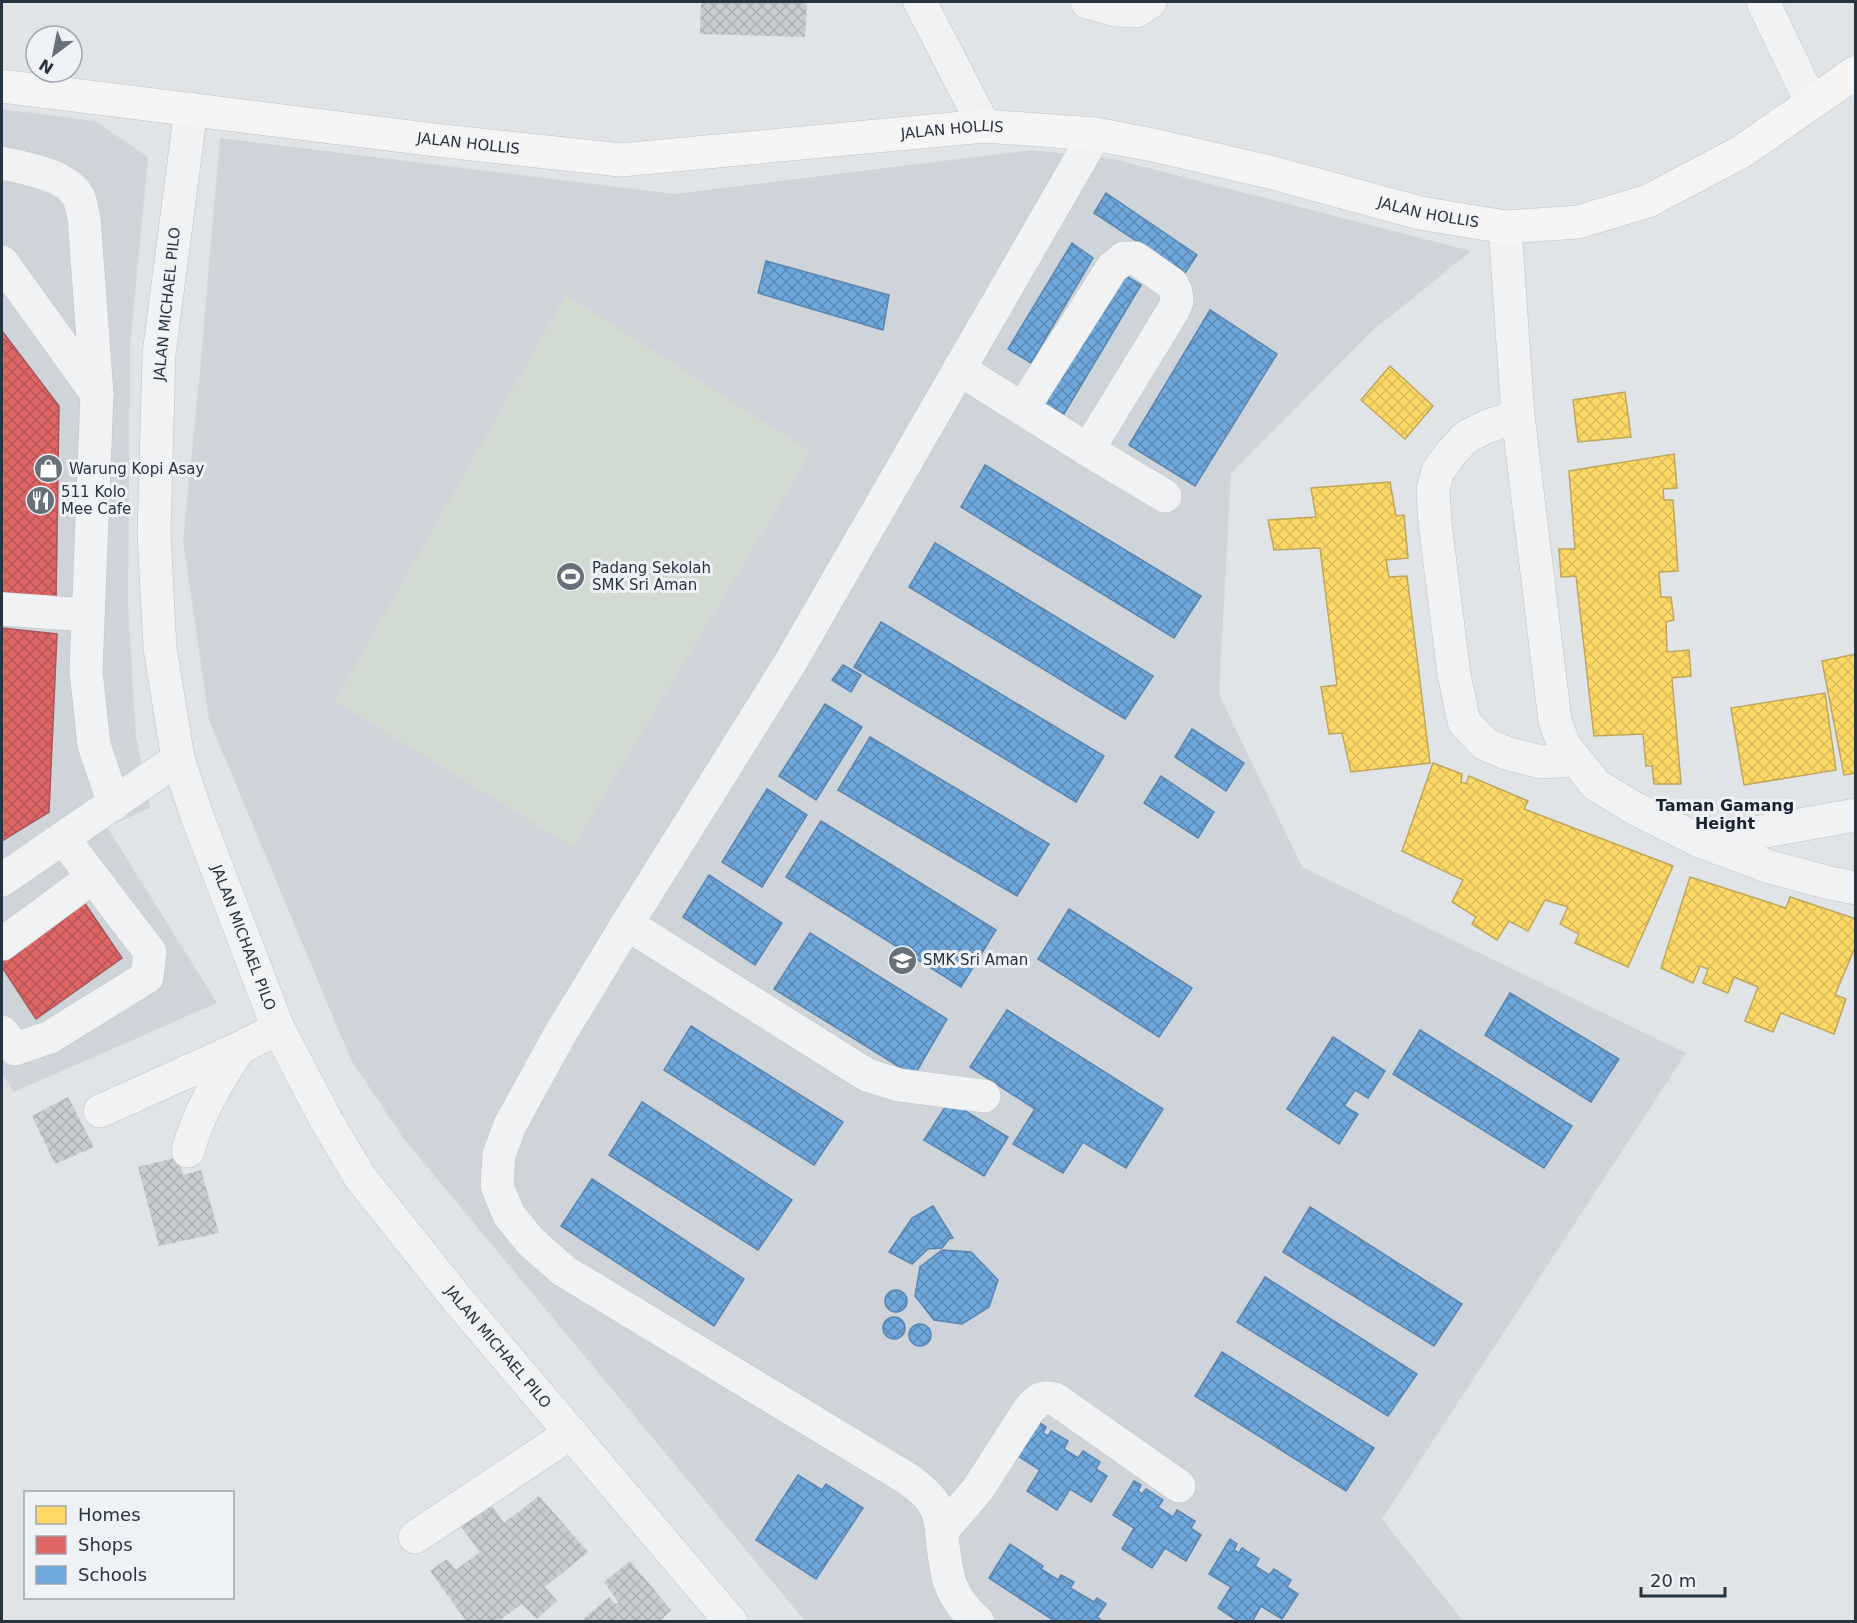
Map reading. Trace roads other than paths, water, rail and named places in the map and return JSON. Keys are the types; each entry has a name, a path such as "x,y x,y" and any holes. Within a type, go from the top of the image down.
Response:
{"main road":[{"name":"JALAN HOLLIS","path":"2,86 435,140 621,160 984,126 1095,134 1273,173 1420,213 1505,227 1578,222 1648,201 1741,152 1856,72"}],"street":[{"path":"920,2 984,126"},
{"path":"1087,2 1114,9 1137,11 1150,2"},
{"path":"1763,2 1811,102"},
{"name":"JALAN MICHAEL PILO","path":"191,108 159,354 154,534 159,648 178,759 197,816 278,1028 326,1119 360,1177 458,1300 731,1622"},
{"path":"978,1622 965,1610 953,1593 947,1576 939,1514 926,1493 908,1479 564,1270 531,1242 509,1215 497,1186 499,1155 510,1125 559,1036 790,663 1095,134"},
{"path":"2,163 51,176 71,187 79,198 84,217 97,394 86,671 94,745 114,804"},
{"path":"1505,227 1518,416 1555,721 1564,745 1596,785 1702,842 1770,867 1856,888"},
{"path":"1023,408 1112,268 1124,258 1135,258 1172,284 1177,302 1088,450"},
{"path":"2,262 97,394"},
{"path":"959,369 1165,496"},
{"path":"1518,416 1488,426 1466,437 1438,471 1433,489 1435,523 1454,674 1464,722 1485,744 1506,753 1541,762 1575,760"},
{"path":"2,609 88,615"},
{"path":"2,880 178,759"},
{"path":"1702,842 1856,815"},
{"path":"2,1032 15,1049 50,1038 147,977 150,952 63,838"},
{"path":"2,944 93,878"},
{"path":"627,924 867,1075 899,1085 984,1096"},
{"path":"100,1111 240,1048 278,1028"},
{"path":"188,1151 194,1129 206,1104 240,1048"},
{"path":"942,1531 978,1489 1028,1411 1037,1400 1043,1397 1055,1400 1179,1485"},
{"path":"415,1538 571,1433"}],"place":[{"name":"Warung Kopi Asay","path":"48,469"},
{"name":"511 Kolo Mee Cafe","path":"40,501"},
{"name":"Padang Sekolah SMK Sri Aman","path":"571,577"},
{"name":"SMK Sri Aman","path":"902,960"}],"district":[{"name":"Taman Gamang Height","path":"1725,814"}]}
